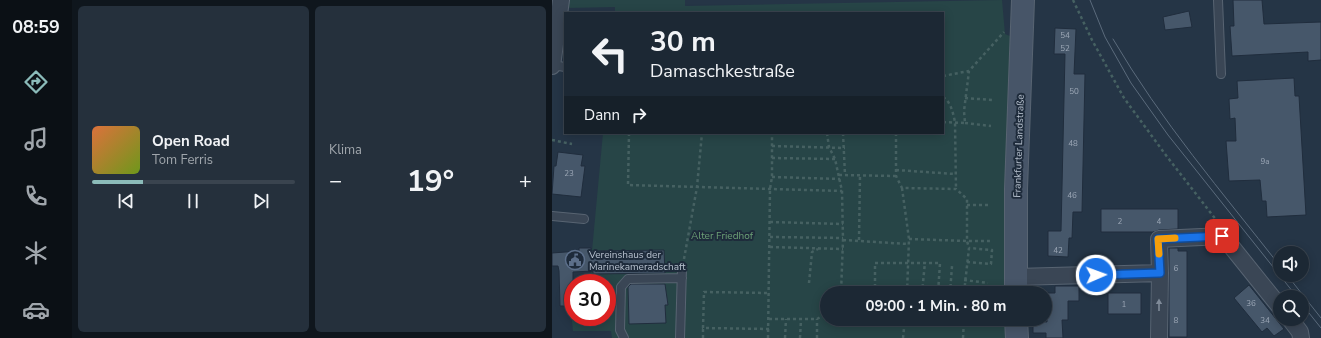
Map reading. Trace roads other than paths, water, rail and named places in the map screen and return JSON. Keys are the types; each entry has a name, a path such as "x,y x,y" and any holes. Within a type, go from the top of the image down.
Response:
{"main road":[{"name":"Frankfurter Landstraße","path":"1016,285 1016,189 1023,0"},
{"path":"1016,326 1017,338"}],"street":[{"path":"552,66 561,0"},
{"path":"1159,338 1160,273 1158,239 1222,236 1273,298"},
{"path":"1016,285 1160,273"},
{"path":"1295,326 1300,332 1301,338"}],"lane":[{"path":"1218,0 1221,74"},
{"path":"552,66 564,67"},
{"path":"552,216 584,220"},
{"path":"680,338 682,268"},
{"path":"624,338 620,330 620,287 628,279 682,278"}],"tram line":[{"path":"1090,0 1105,37 1131,83 1168,135 1291,290"},
{"path":"1113,39 1151,99 1193,156 1273,257"},
{"path":"1293,282 1321,318"},
{"path":"1309,313 1321,328"}],"place":[{"name":"Vereinshaus der Marinekameradschaft","path":"575,260"}],"park label":[{"name":"Alter Friedhof","path":"722,235"}]}
